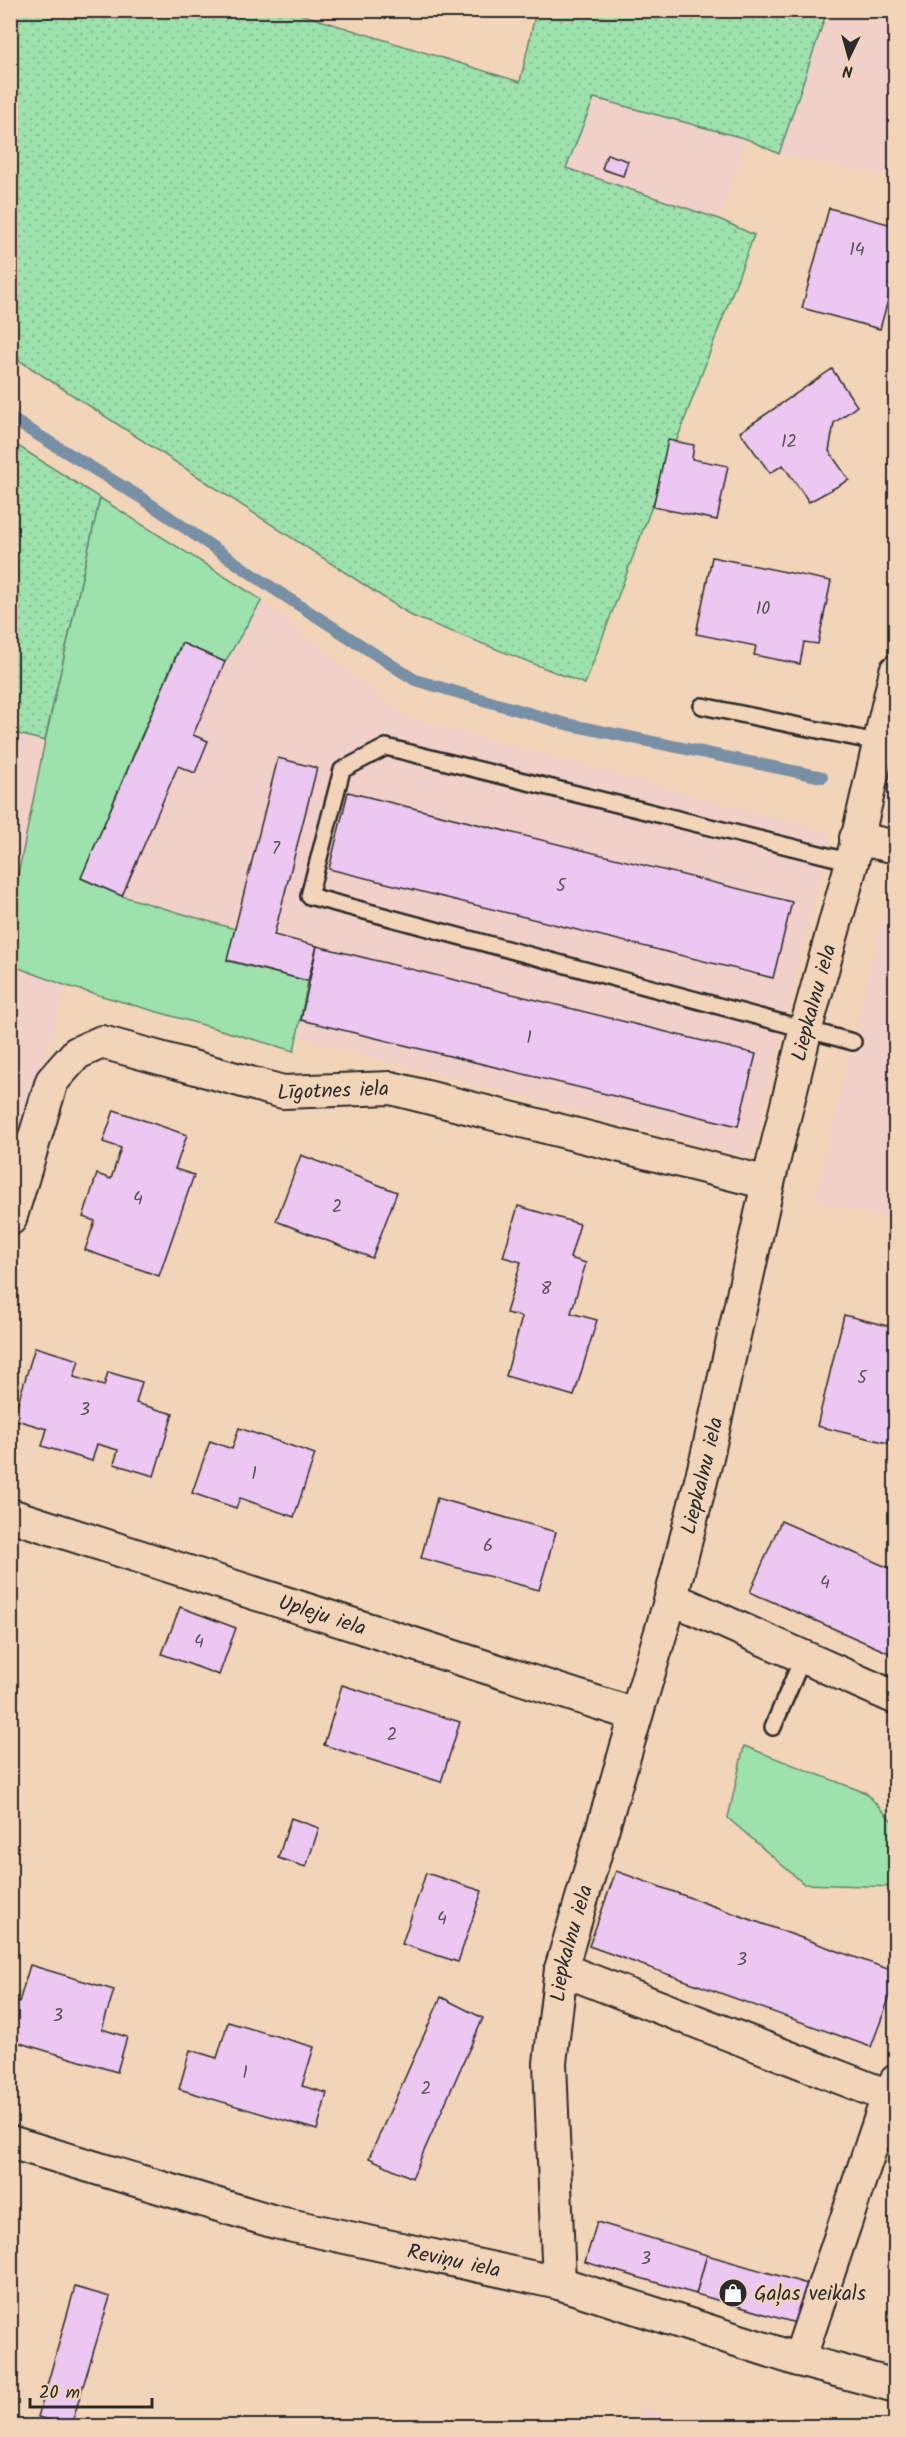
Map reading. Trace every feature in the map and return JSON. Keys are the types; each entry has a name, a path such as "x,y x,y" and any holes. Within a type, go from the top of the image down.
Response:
{"street":[{"name":"Liepkalnu iela","path":"559,2283 550,2063 561,1969 670,1598 721,1402 768,1183 806,1028 854,850 886,744 896,671"},
{"path":"854,850 896,847"},
{"name":"Līgotnes iela","path":"10,1220 52,1081 76,1053 102,1042 283,1092 391,1088 768,1183"},
{"name":"Upleju iela","path":"10,1515 636,1715"},
{"path":"670,1598 896,1698"},
{"path":"561,1969 892,2088 799,2360"},
{"name":"Reviņu iela","path":"10,2142 275,2222 559,2283 799,2360 896,2386"}],"lane":[{"path":"702,706 886,744"},
{"path":"853,1042 309,896 342,770 386,747 854,850"},
{"path":"773,1727 803,1657"}],"shaded area":[{"path":"827,11 895,11 895,177 779,154"},
{"path":"594,98 747,139 719,219 566,169"},
{"path":"262,600 403,716 831,833 750,1157 298,1037 307,981 227,960 235,929 122,896 81,878 182,643 225,662"},
{"path":"11,732 45,741 11,910"},
{"path":"889,891 895,893 895,1220 815,1200"},
{"path":"11,965 67,986 11,1159"},
{"path":"642,2407 672,2419 696,2426 635,2426"}],"green space":[{"path":"10,11 291,11 520,82 536,11 827,11 779,154 747,139 594,98 566,168 719,219 754,235 585,684 412,616 11,355"},
{"path":"10,441 100,498 45,741 11,732"},
{"path":"100,498 262,600 225,662 181,643 81,878 122,896 235,929 227,961 308,981 294,1051 67,986 11,965 11,910 45,741"},
{"path":"744,1746 866,1793 895,1824 895,1887 804,1884 728,1818"}],"building":[{"path":"607,154 628,161 623,176 602,169"},
{"path":"829,208 896,226 896,271 880,329 802,308"},
{"path":"832,369 857,406 834,423 829,451 849,480 809,502 783,465 770,473 740,432"},
{"path":"668,440 694,445 692,459 728,466 717,520 653,507"},
{"path":"712,557 831,581 818,644 804,642 800,664 754,655 756,646 696,634"},
{"path":"182,643 225,662 193,735 208,741 195,773 178,766 122,896 81,878"},
{"path":"278,758 317,768 274,935 317,946 308,981 227,960"},
{"path":"348,792 792,902 773,978 329,869"},
{"path":"317,946 756,1054 738,1126 301,1020"},
{"path":"114,1110 187,1135 175,1169 194,1175 159,1276 85,1250 95,1221 83,1217 97,1174 111,1179 121,1148 103,1142"},
{"path":"301,1155 397,1192 372,1258 276,1221"},
{"path":"518,1206 580,1224 570,1258 586,1263 571,1313 597,1320 574,1396 506,1376 522,1317 506,1313 521,1262 503,1257"},
{"path":"844,1315 896,1328 896,1445 817,1426"},
{"path":"35,1347 79,1360 74,1377 104,1386 108,1372 142,1382 136,1403 173,1414 154,1476 114,1464 118,1450 97,1444 92,1461 42,1446 47,1429 13,1419"},
{"path":"239,1428 315,1454 294,1517 240,1498 236,1508 192,1493 210,1441 232,1449"},
{"path":"437,1498 556,1532 539,1590 421,1558"},
{"path":"781,1521 896,1571 896,1656 750,1592"},
{"path":"180,1607 236,1628 219,1675 162,1654"},
{"path":"342,1685 460,1722 441,1782 324,1745"},
{"path":"291,1818 319,1828 306,1867 278,1858"},
{"path":"616,1871 896,1972 896,1980 871,2047 589,1946"},
{"path":"426,1873 482,1891 458,1962 402,1944"},
{"path":"30,1965 114,1990 102,2029 127,2037 117,2072 10,2040 10,1999 19,2002"},
{"path":"441,1997 483,2018 412,2178 369,2158"},
{"path":"228,2022 314,2047 302,2086 327,2093 317,2130 179,2089 190,2050 217,2058"},
{"path":"597,2222 707,2255 696,2294 585,2262"},
{"path":"707,2255 811,2285 799,2324 696,2294"},
{"path":"75,2287 110,2297 71,2426 38,2417"}],"waterway":[{"path":"10,418 140,497 274,589 415,680 566,724 822,777"}],"place":[{"name":"Gaļas veikals","path":"733,2293"}]}
